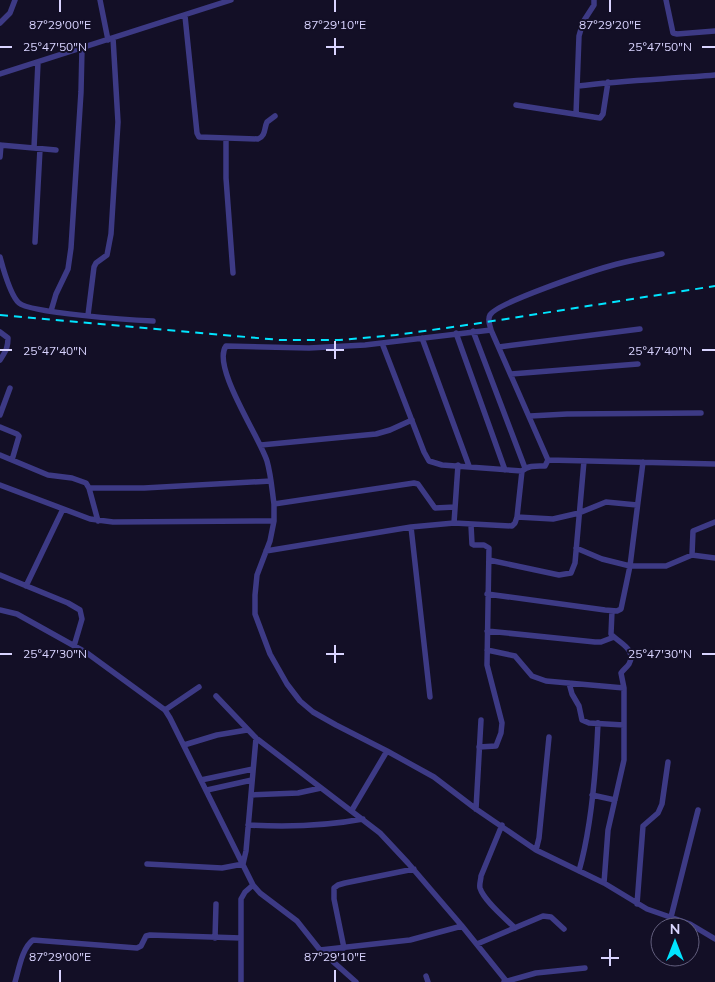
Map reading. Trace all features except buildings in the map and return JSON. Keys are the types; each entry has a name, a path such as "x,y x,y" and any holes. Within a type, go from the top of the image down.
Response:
{"street":[{"path":"0,22 10,13 15,0"},
{"path":"88,315 94,266 107,255 111,234 118,122 111,39 100,0"},
{"path":"0,74 231,0"},
{"path":"576,114 579,36 582,22 594,5 594,0"},
{"path":"666,0 673,33 715,31"},
{"path":"185,16 198,134 202,138 258,139 262,138 267,122 275,116"},
{"path":"52,311 56,294 68,269 70,259 82,48"},
{"path":"35,242 38,62"},
{"path":"578,86 608,82 715,75"},
{"path":"516,105 594,117 602,116 608,82"},
{"path":"226,138 226,178 233,273"},
{"path":"0,157 0,145 56,150"},
{"path":"382,344 429,461 442,465 505,470 545,466 548,460 491,330 488,322 489,316 509,303 582,274 611,265 662,254"},
{"path":"0,256 16,300 20,304 52,311 153,321"},
{"path":"499,347 640,329"},
{"path":"491,330 382,344 309,348 226,346 223,350 228,379 261,445 268,462 271,481 274,521 257,575 255,595 256,614 270,654 287,684 300,701 313,712 434,777 476,809 536,850 604,883 637,904 671,917 698,810"},
{"path":"266,551 411,527 454,523 512,526 515,523 524,469 473,331"},
{"path":"0,332 8,338 8,349 0,360"},
{"path":"456,333 505,470"},
{"path":"422,338 469,466"},
{"path":"511,374 638,364"},
{"path":"0,415 10,388"},
{"path":"530,416 701,413"},
{"path":"261,445 376,434 412,420"},
{"path":"0,427 19,436 12,460"},
{"path":"0,455 48,475 86,482 98,521"},
{"path":"548,460 715,464"},
{"path":"488,560 541,572 566,575 571,573 574,569 584,461"},
{"path":"487,594 612,611 621,609 630,566 642,462"},
{"path":"454,523 458,465"},
{"path":"89,488 144,488 271,481"},
{"path":"274,504 414,483 418,484 435,508 455,507"},
{"path":"0,485 98,521 274,521"},
{"path":"517,517 553,519 579,513 606,502 637,505"},
{"path":"26,586 63,509"},
{"path":"692,555 693,531 715,522"},
{"path":"471,524 472,544 489,548 487,594 488,672 502,723 501,733 496,746 479,747"},
{"path":"411,527 430,697"},
{"path":"576,548 602,559 630,566 666,566 692,555 715,558"},
{"path":"0,575 68,603 80,610 82,619 74,646"},
{"path":"0,610 17,614 94,658 164,710 207,790 253,885 260,893 297,921 320,950 356,982"},
{"path":"604,883 608,830 624,760 624,688 621,673 629,665 630,653 627,647 614,637 610,630 612,611"},
{"path":"487,631 595,642 601,642 614,637"},
{"path":"487,650 515,656 532,676 538,679 624,688"},
{"path":"569,683 572,694 579,706 582,720 624,725"},
{"path":"164,710 199,686"},
{"path":"216,696 256,738 380,833 414,869 477,944 506,982 536,973 585,968"},
{"path":"476,809 482,720"},
{"path":"579,871 586,842 596,763 598,723"},
{"path":"184,745 217,735 248,730"},
{"path":"536,850 539,838 549,737"},
{"path":"243,864 246,851 256,738"},
{"path":"352,810 387,751"},
{"path":"637,904 643,826 658,813 662,804 668,762"},
{"path":"201,780 253,769"},
{"path":"207,790 252,780"},
{"path":"251,795 298,793 321,788"},
{"path":"592,795 615,800"},
{"path":"248,825 334,823 362,819"},
{"path":"502,825 481,876 480,884 483,894 515,928"},
{"path":"148,864 222,868 243,864"},
{"path":"344,948 334,899 334,888 345,883 414,869"},
{"path":"241,982 241,899 245,892 253,885"},
{"path":"215,938 216,904"},
{"path":"477,944 546,916 551,917 564,930"},
{"path":"320,950 410,940 462,926"},
{"path":"700,929 715,939"},
{"path":"15,982 26,949 33,940 137,948 142,946 146,936 150,935 240,938"}],"railway":[{"path":"0,315 280,340 339,340 396,335 474,324 715,286"}]}
